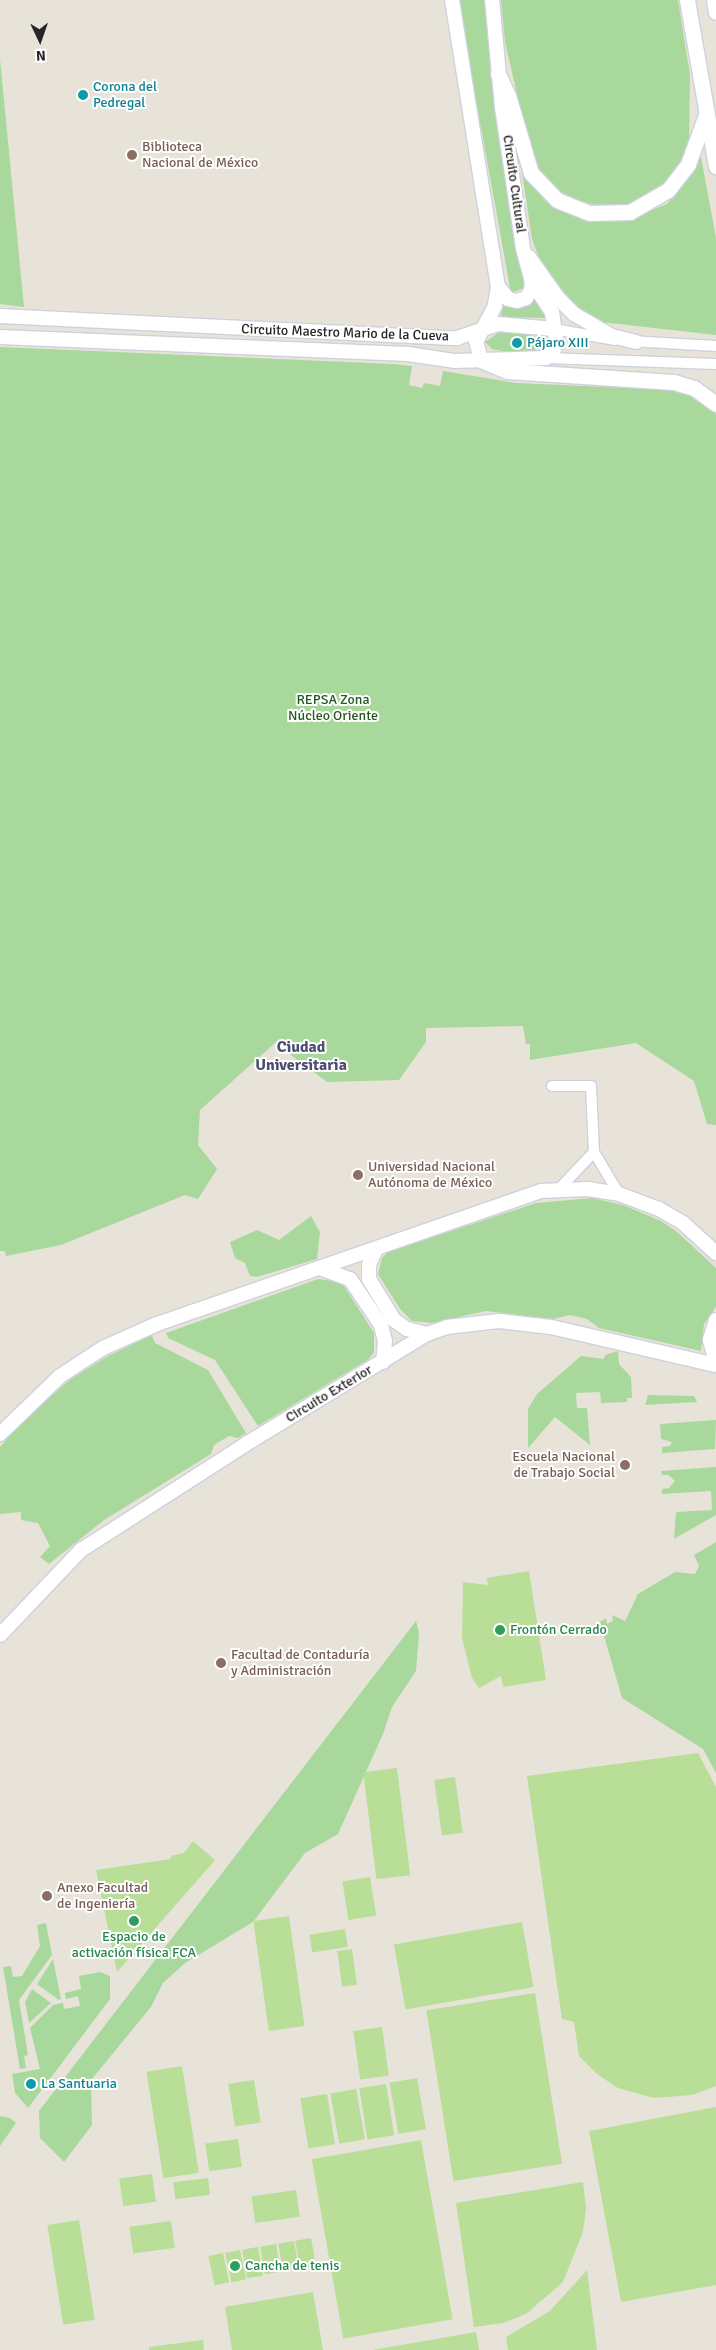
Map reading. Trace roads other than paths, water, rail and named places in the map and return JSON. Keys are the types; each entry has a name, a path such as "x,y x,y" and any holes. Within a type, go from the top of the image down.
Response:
{"main road":[{"path":"687,0 716,166"},
{"path":"714,0 716,12"},
{"path":"498,74 508,95 531,173 557,200 590,213 630,212 668,190 688,164 707,112"},
{"path":"480,360 507,371 674,382 694,388 716,404"}],"street":[{"path":"452,0 498,286 496,306 479,332 477,351 480,360"},
{"name":"Circuito Cultural","path":"492,0 498,74 523,248 532,282 552,312 554,350 546,358"},
{"path":"523,248 558,298 574,314 612,336 636,342"},
{"path":"498,286 508,299 517,300 526,298 532,282"},
{"name":"Circuito Maestro Mario de la Cueva","path":"0,316 457,338 498,324 636,342 716,346"},
{"name":"Circuito Maestro Mario de la Cueva","path":"0,336 408,354 454,361 546,358 716,364"},
{"path":"552,1086 591,1086 594,1152 619,1194"},
{"path":"558,1190 594,1152"},
{"path":"0,1434 60,1376 103,1348 165,1321 322,1269 515,1199 558,1190 588,1189 619,1194 659,1209 683,1223 716,1253"},
{"path":"376,1250 369,1265 369,1279 394,1320 408,1329 427,1334"},
{"path":"322,1269 350,1279 381,1325 385,1341 383,1362"},
{"path":"716,1320 710,1340 716,1364"},
{"name":"Circuito Exterior","path":"0,1635 81,1550 138,1511 427,1334 475,1321 526,1323 611,1339 716,1364"},
{"path":"0,1419 28,1405"}],"place":[{"name":"Corona del Pedregal","path":"83,95"},
{"name":"Biblioteca Nacional de México","path":"132,155"},
{"name":"Pájaro XIII","path":"517,343"},
{"name":"Universidad Nacional Autónoma de México","path":"358,1175"},
{"name":"Escuela Nacional de Trabajo Social","path":"625,1465"},
{"name":"Frontón Cerrado","path":"500,1630"},
{"name":"Facultad de Contaduría y Administración","path":"221,1663"},
{"name":"Anexo Facultad de Ingeniería","path":"47,1896"},
{"name":"Espacio de activación física FCA","path":"134,1921"},
{"name":"La Santuaria","path":"31,2084"},
{"name":"Cancha de tenis","path":"235,2266"}],"district":[{"name":"Ciudad Universitaria","path":"301,1056"}],"park label":[{"name":"REPSA Zona Núcleo Oriente","path":"333,708"}]}
